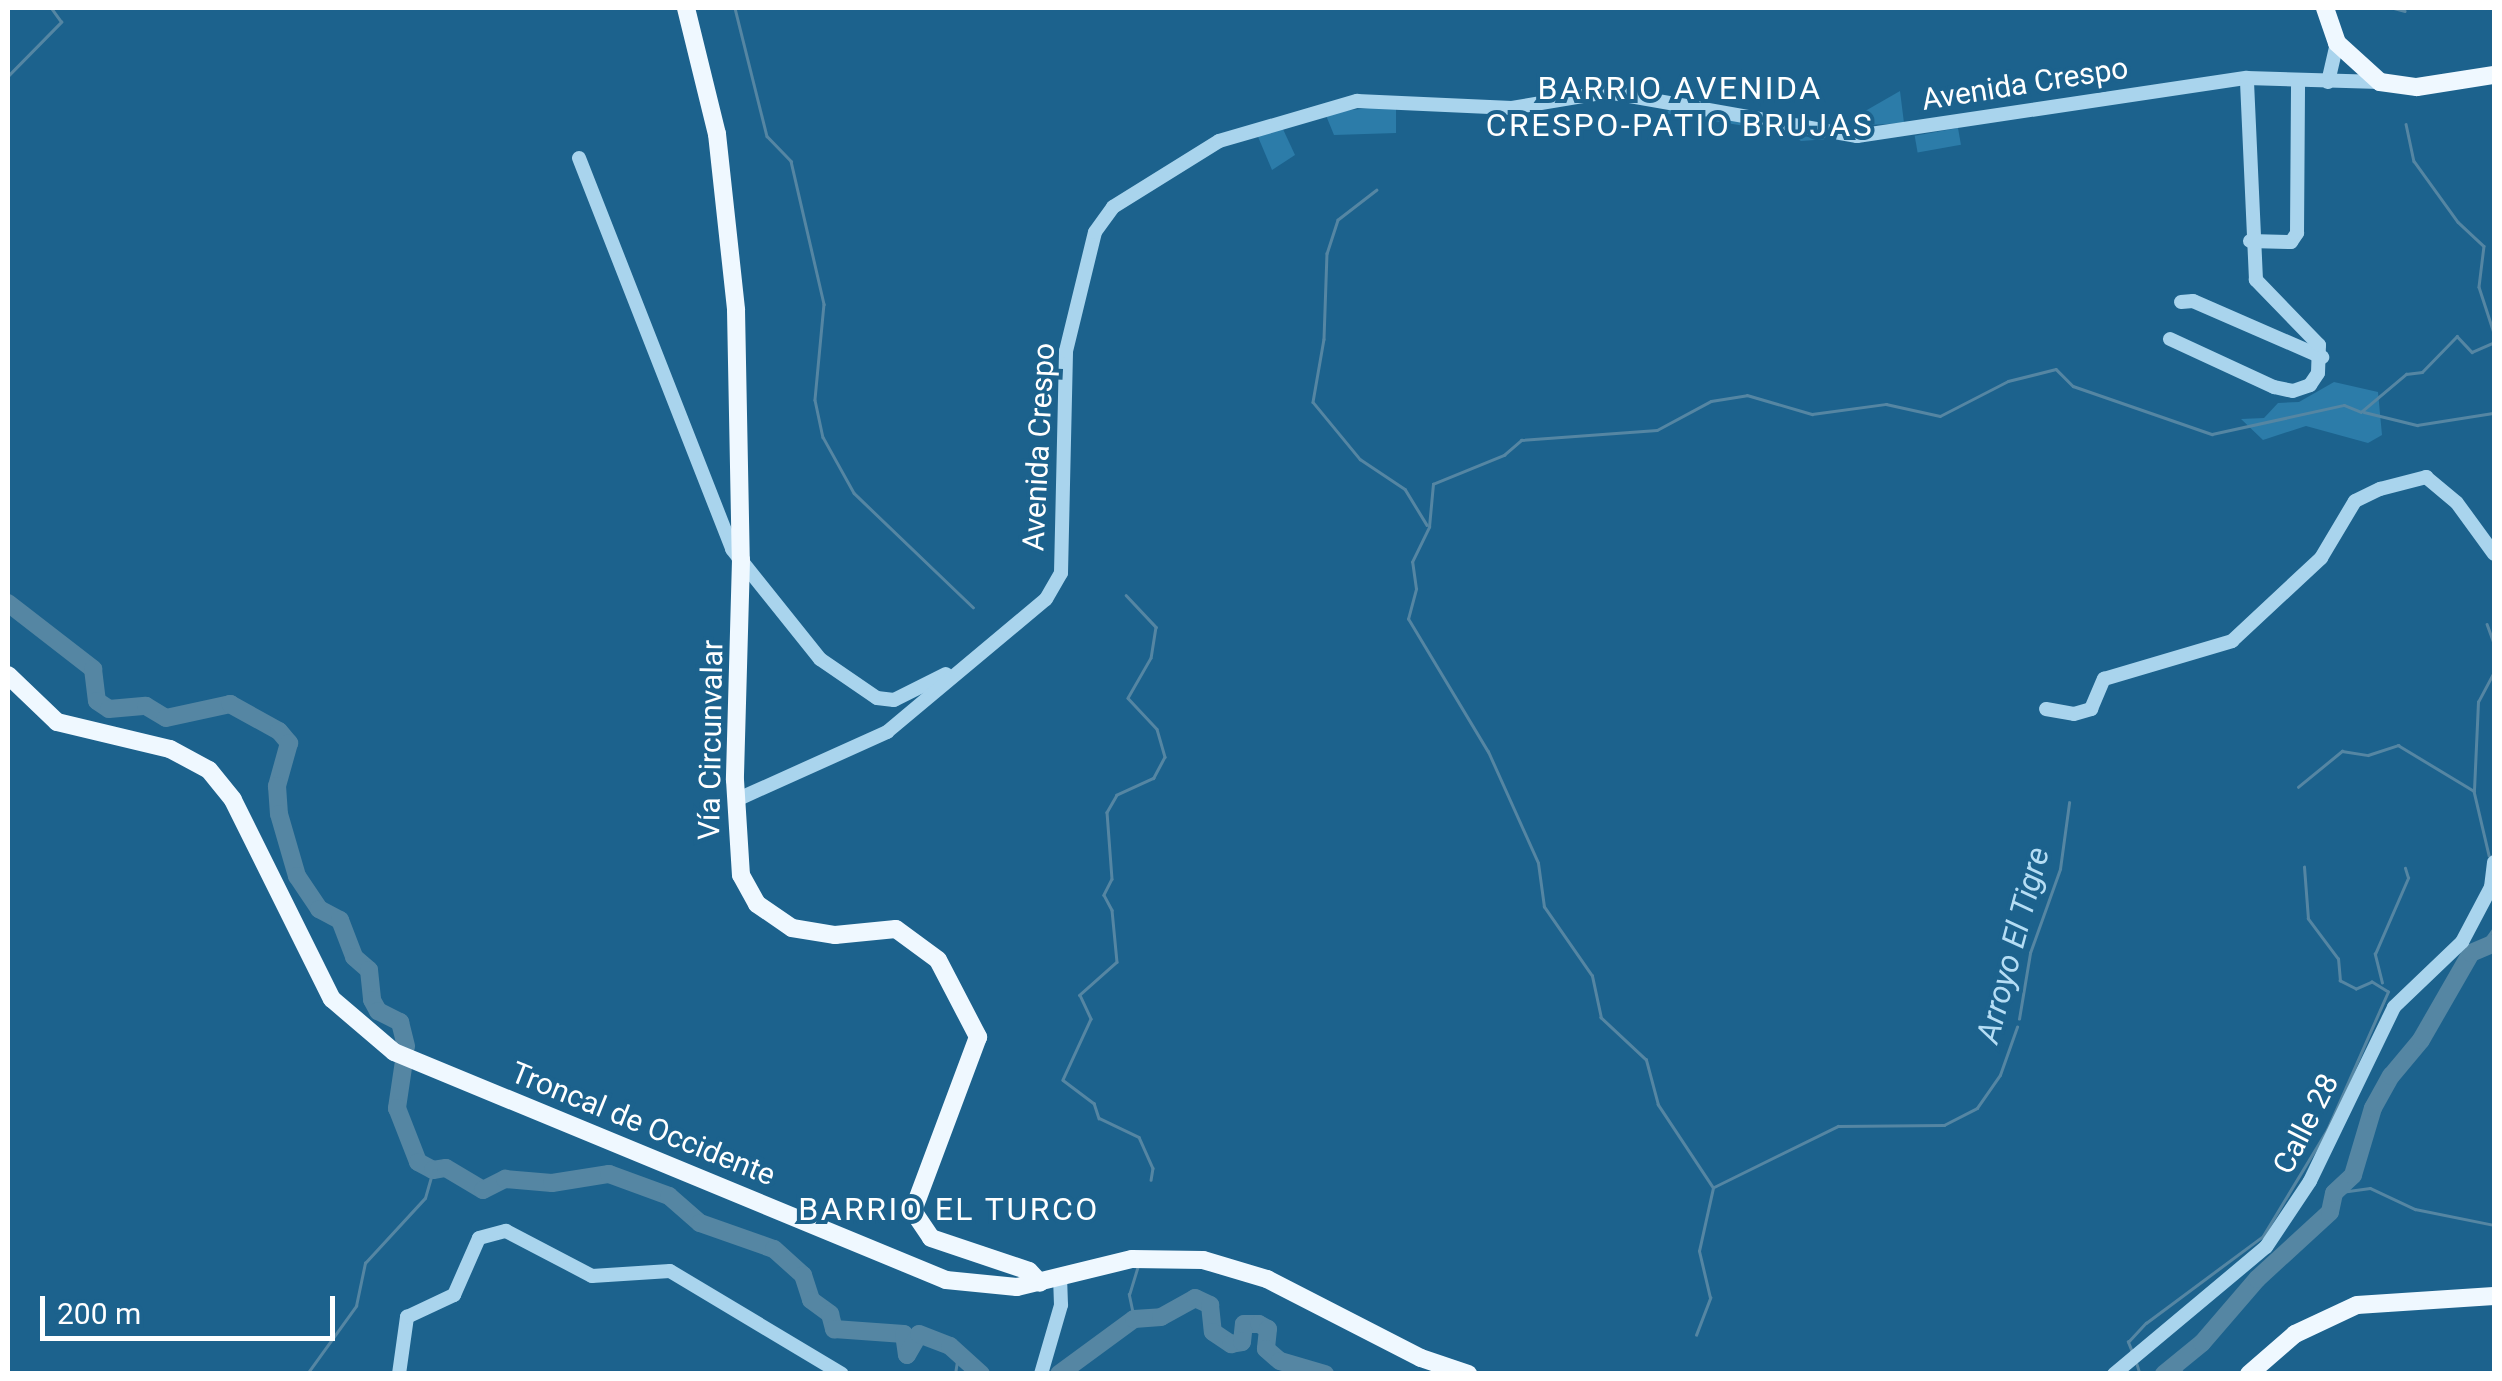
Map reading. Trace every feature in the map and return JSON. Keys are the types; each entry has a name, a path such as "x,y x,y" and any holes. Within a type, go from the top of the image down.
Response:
{"main road":[{"name":"Vía Circunvalar","path":"686,8 717,134 730,232 742,560 736,800 741,876 771,916 792,928 835,936 884,927 908,932 938,960 961,997 978,1038 972,1066 926,1163 913,1212 919,1226 940,1243 1029,1271 1040,1284"},
{"path":"2324,8 2337,43 2380,82"},
{"name":"Avenida Crespo","path":"2380,82 2417,87 2494,75"},
{"name":"Troncal de Occidente","path":"8,676 56,722 170,749 209,770 233,800 332,999 394,1052 946,1280 994,1288 1040,1284 1148,1258 1239,1268 1421,1358 1468,1374"},
{"path":"2249,1374 2295,1334 2357,1305 2494,1296"}],"street":[{"path":"2328,82 2337,43"},
{"path":"2247,78 2250,242 2256,280 2308,332 2322,357"},
{"name":"Avenida Crespo","path":"736,800 868,744 956,670 1033,615 1060,574 1066,351 1095,232 1113,206 1218,141 1348,102 1512,108 1607,92 1856,136 2247,78 2380,82"},
{"path":"2250,242 2291,242 2297,233 2298,80"},
{"path":"579,158 693,446 708,502 742,560 820,659 877,698 894,700 956,670"},
{"path":"2181,302 2193,301 2322,357"},
{"path":"2170,339 2293,391 2310,385 2322,357"},
{"path":"2046,709 2074,714 2091,709 2104,680 2232,641 2322,558 2354,502 2380,488 2426,477 2457,503 2494,554"},
{"name":"Calle 28","path":"2114,1374 2266,1247 2310,1181 2394,1007 2462,942 2491,888 2494,862"},
{"path":"399,1374 407,1317 454,1296 479,1238 506,1230 592,1276 670,1271 842,1374"},
{"path":"1041,1374 1061,1304 1060,1278"}],"shaded area":[{"path":"1900,91 1904,123 1852,126 1860,114"},
{"path":"1396,105 1396,133 1334,135 1325,113"},
{"path":"1670,110 1829,139 1801,141 1789,133 1663,113"},
{"path":"1282,127 1295,155 1272,170 1256,132"},
{"path":"1958,128 1961,145 1918,152 1915,136"},
{"path":"2334,382 2378,392 2382,435 2368,443 2306,426 2263,440 2241,419 2264,418 2278,403 2299,402"}],"waterway":[{"path":"8,76 61,22 51,8"},
{"path":"735,8 767,136 791,161 824,304 815,400 823,437 854,493 973,607"},
{"path":"2394,8 2405,11"},
{"path":"2406,124 2414,161 2458,222 2484,246 2479,287 2494,333"},
{"path":"1377,190 1338,220 1327,253 1324,339 1313,402 1360,459 1405,489 1427,525"},
{"path":"1696,1335 1710,1298 1699,1251 1713,1188 1658,1105 1646,1060 1601,1018 1592,976 1544,907 1538,863 1488,752 1408,619 1416,589 1412,562 1429,527 1433,484 1504,455 1521,440 1657,430 1711,401 1747,395 1812,414 1886,404 1940,416 2008,381 2056,369 2073,386 2212,434 2344,405 2361,412 2406,374 2422,372 2457,336 2472,352 2494,342"},
{"path":"2364,412 2417,425 2494,413"},
{"path":"1126,595 1156,627 1151,658 1128,698 1157,729 1165,757 1154,778 1117,795 1107,812 1112,879 1104,895 1112,910 1117,962 1080,995 1091,1019 1063,1080 1094,1103 1099,1118 1139,1137 1153,1168 1151,1180"},
{"path":"8,603 93,669 97,701 109,709 146,706 166,718 230,704 279,731 289,743 277,786 279,814 297,876 319,909 340,920 354,957 369,970 372,1000 378,1011 400,1022 406,1046"},
{"path":"2487,624 2494,643"},
{"path":"2474,790 2478,702 2494,672"},
{"path":"2298,787 2342,751 2368,755 2398,745 2474,791 2489,855"},
{"name":"Arroyo El Tigre","path":"2019,1019 2030,953 2060,869 2069,803"},
{"path":"2132,1352 2128,1342 2146,1323 2263,1236 2327,1130 2388,992 2372,982 2356,989 2340,981 2338,959 2308,919 2304,867"},
{"path":"2382,983 2375,954 2408,878 2405,868"},
{"path":"2481,946 2494,928"},
{"path":"2164,1374 2202,1343 2257,1279 2330,1212 2334,1193 2353,1175 2373,1108 2391,1076 2421,1040 2471,953 2494,943"},
{"name":"Arroyo El Tigre","path":"1714,1187 1838,1126 1944,1125 1977,1108 2000,1075 2017,1027"},
{"path":"404,1061 397,1108 418,1162 433,1170 446,1168 483,1190 505,1179 552,1183 609,1174 669,1196 700,1223 774,1249 803,1275 811,1300 830,1314 834,1329 904,1334 907,1355 919,1334 950,1346 981,1374"},
{"path":"307,1374 356,1306 365,1263 425,1198 433,1170"},
{"path":"2334,1193 2370,1188 2415,1209 2494,1225"},
{"path":"1134,1319 1129,1295 1137,1268"},
{"path":"1059,1374 1134,1319 1161,1317 1195,1298 1210,1305 1213,1332 1231,1344 1242,1342 1244,1324 1259,1324 1268,1329 1266,1349 1280,1361 1325,1374"},
{"path":"955,1374 958,1354"},
{"path":"2137,1364 2140,1374"},
{"path":"2176,1367 2186,1374"}],"district":[{"name":"BARRIO AVENIDA CRESPO-PATIO BRUJAS","path":"1680,108"},
{"name":"BARRIO EL TURCO","path":"949,1209"}]}
